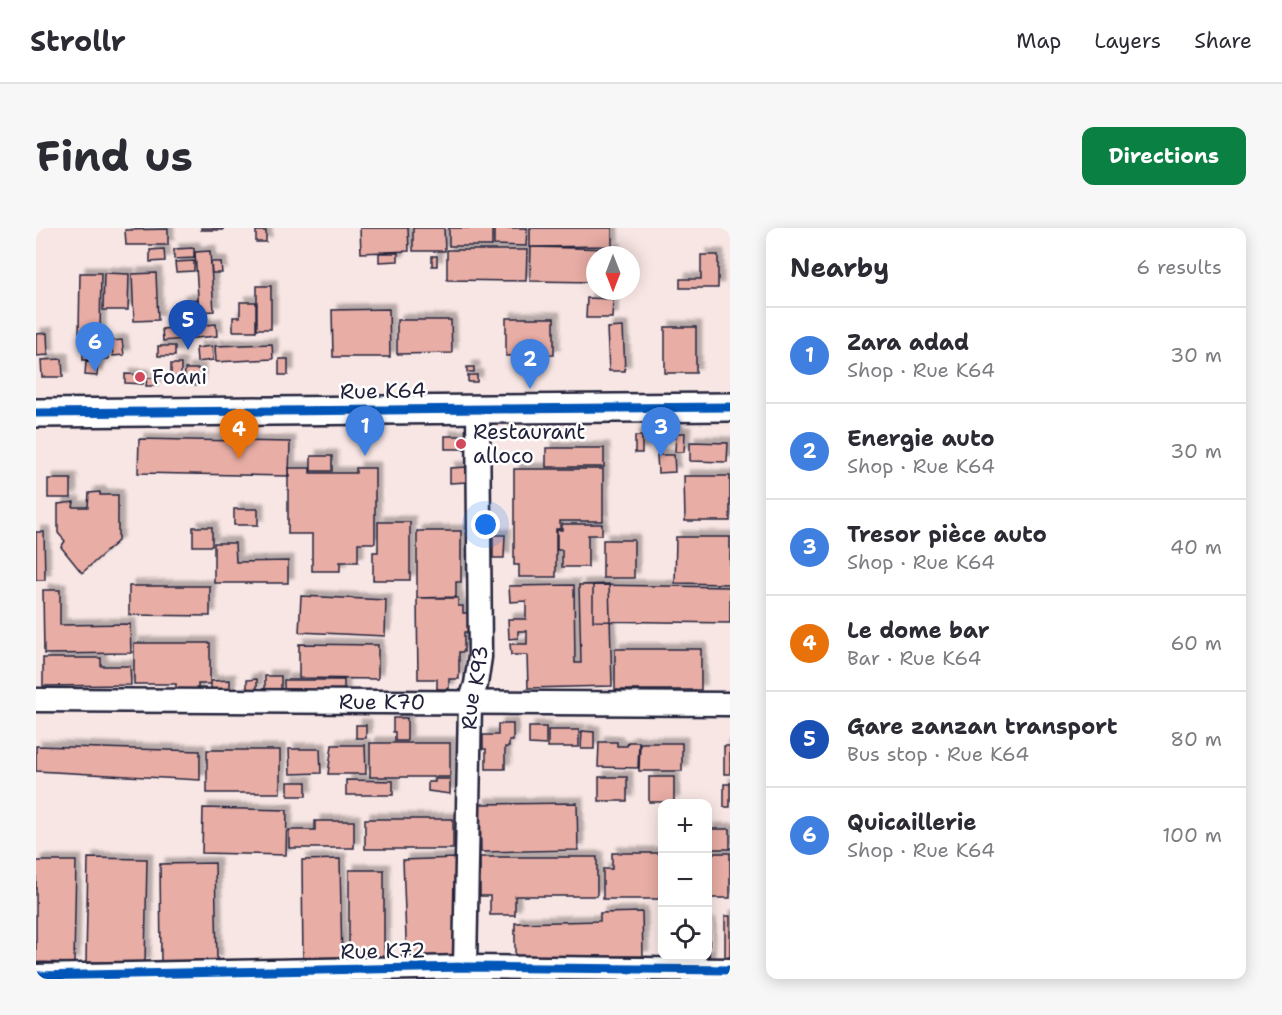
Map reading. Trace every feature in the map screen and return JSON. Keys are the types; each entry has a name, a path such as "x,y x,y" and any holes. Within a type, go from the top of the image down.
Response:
{"street":[{"name":"Rue K64","path":"36,413 730,407"},
{"name":"Rue K93","path":"465,967 470,703 476,684 480,646 478,408"},
{"name":"Rue K70","path":"36,700 730,704"},
{"name":"Rue K72","path":"36,976 465,967 730,970"}],"building":[{"path":"201,228 223,228 223,230 201,230"},
{"path":"360,228 408,228 409,251 361,253"},
{"path":"413,228 444,228 445,251 413,251"},
{"path":"449,228 492,228 492,246 449,246"},
{"path":"494,228 527,228 526,246 494,245"},
{"path":"530,228 612,228 612,246 530,247"},
{"path":"168,229 168,245 126,245 125,230"},
{"path":"256,231 266,231 266,242 256,242"},
{"path":"531,247 586,248 586,282 530,281"},
{"path":"194,248 194,258 174,259 174,249"},
{"path":"164,249 165,261 150,262 150,250"},
{"path":"447,250 527,250 526,281 447,280"},
{"path":"210,251 214,311 199,312 195,252"},
{"path":"379,253 398,253 398,261 379,262"},
{"path":"701,255 718,255 718,288 680,288 680,279 701,279"},
{"path":"432,256 437,256 437,266 432,266"},
{"path":"194,261 194,271 176,272 175,262"},
{"path":"211,262 221,262 222,273 212,273"},
{"path":"80,273 101,273 100,333 79,332"},
{"path":"104,273 129,274 128,310 103,310"},
{"path":"156,273 158,320 134,321 132,274"},
{"path":"257,286 271,286 271,329 257,329"},
{"path":"197,299 198,312 181,314 180,301"},
{"path":"587,300 613,300 612,318 586,318"},
{"path":"240,302 256,302 256,331 233,331 233,317 240,317"},
{"path":"389,309 390,357 333,357 332,310"},
{"path":"506,318 554,318 554,355 506,356"},
{"path":"397,320 451,320 452,353 397,354"},
{"path":"216,324 217,336 163,341 162,329"},
{"path":"623,327 625,371 609,371 607,328"},
{"path":"665,327 696,327 696,373 665,373"},
{"path":"47,333 48,355 36,356 36,334"},
{"path":"122,340 124,355 113,356 111,341"},
{"path":"83,343 108,343 108,359 83,360"},
{"path":"272,344 273,359 216,362 215,346"},
{"path":"158,346 175,346 175,356 158,356"},
{"path":"212,346 213,360 197,362 196,348"},
{"path":"62,359 63,377 42,377 41,360"},
{"path":"279,359 288,359 288,375 279,375"},
{"path":"86,361 98,362 97,376 85,375"},
{"path":"171,364 181,364 181,376 171,377"},
{"path":"467,367 474,367 474,372 467,372"},
{"path":"185,369 200,369 200,385 184,384"},
{"path":"125,374 144,375 143,384 125,383"},
{"path":"468,375 477,375 477,382 468,382"},
{"path":"147,378 158,378 158,386 146,386"},
{"path":"676,433 685,433 684,452 675,452"},
{"path":"445,436 469,436 469,449 445,449"},
{"path":"635,436 642,436 642,453 635,453"},
{"path":"139,439 290,442 289,476 138,473"},
{"path":"690,442 728,443 727,462 690,461"},
{"path":"546,448 604,448 604,467 546,467"},
{"path":"657,455 674,455 675,472 658,473"},
{"path":"311,456 332,456 332,471 311,471"},
{"path":"468,467 468,482 450,483 450,468"},
{"path":"288,468 310,468 310,473 356,473 356,468 375,468 375,543 358,543 358,562 340,562 340,571 312,571 312,534 288,534"},
{"path":"514,469 603,469 603,521 560,521 560,529 556,529 556,577 519,577 519,565 514,565"},
{"path":"684,476 730,476 730,521 685,521"},
{"path":"48,479 71,479 71,498 48,498"},
{"path":"100,492 100,495 118,495 118,541 82,573 61,547 65,541 58,533 58,504 74,502 73,507 88,507 89,493"},
{"path":"234,509 258,509 258,525 234,525"},
{"path":"378,522 410,522 410,580 373,580 373,552 378,552"},
{"path":"562,524 602,524 602,535 588,535 588,567 562,567 562,550 557,550 557,530 562,530"},
{"path":"193,527 212,527 212,546 193,546"},
{"path":"417,531 461,531 461,582 456,582 456,597 417,598"},
{"path":"36,532 44,532 45,580 36,580"},
{"path":"493,535 505,535 504,558 493,558"},
{"path":"676,537 730,537 730,584 675,583"},
{"path":"603,540 634,540 634,578 603,578"},
{"path":"214,543 235,543 236,562 288,561 288,583 214,583"},
{"path":"609,584 612,686 528,688 527,655 511,655 510,644 527,644 527,631 518,631 518,638 509,639 508,619 526,619 526,601 510,602 509,586 574,585 575,663 581,663 579,585"},
{"path":"593,585 730,587 730,623 593,621"},
{"path":"129,586 210,586 210,616 129,615"},
{"path":"43,590 60,590 60,625 130,624 131,653 44,654"},
{"path":"301,596 386,600 385,636 299,632"},
{"path":"417,598 458,598 458,606 463,606 463,613 471,613 471,632 464,632 464,652 459,652 459,679 449,679 449,689 437,689 437,679 418,679"},
{"path":"134,643 210,643 210,684 198,684 198,693 176,693 176,684 134,684"},
{"path":"299,644 378,645 378,679 299,678"},
{"path":"615,649 701,649 701,690 615,690"},
{"path":"43,658 101,658 101,666 130,666 131,685 43,686"},
{"path":"265,676 281,676 281,691 265,691"},
{"path":"257,679 257,691 247,691 247,680"},
{"path":"230,680 230,693 211,694 211,681"},
{"path":"284,680 344,680 344,697 284,697"},
{"path":"393,718 407,718 407,741 395,741"},
{"path":"498,724 513,724 513,741 509,741 509,747 505,747 505,769 486,769 483,735 498,735"},
{"path":"356,725 366,725 366,738 356,738"},
{"path":"529,727 546,727 546,745 529,744"},
{"path":"548,730 579,730 579,747 548,747"},
{"path":"582,731 594,732 594,749 581,749"},
{"path":"599,742 617,742 617,746 627,746 628,742 639,742 638,768 598,767"},
{"path":"370,743 450,743 450,777 370,777"},
{"path":"640,743 682,743 682,771 639,771"},
{"path":"332,745 365,745 366,774 328,774"},
{"path":"36,746 200,751 200,780 36,771"},
{"path":"724,746 730,746 730,774 724,774"},
{"path":"289,749 320,749 321,773 290,774"},
{"path":"207,750 280,750 280,793 207,793"},
{"path":"599,777 627,777 627,801 599,801"},
{"path":"649,777 674,777 674,799 658,799 658,802 649,802"},
{"path":"435,779 450,779 450,794 428,791 428,782 435,782"},
{"path":"346,780 393,781 393,795 346,795"},
{"path":"288,782 306,782 306,796 288,796"},
{"path":"724,784 730,784 730,807 724,807"},
{"path":"577,803 578,850 481,852 480,804"},
{"path":"203,808 287,810 286,855 202,853"},
{"path":"365,819 453,819 453,849 365,849"},
{"path":"315,821 354,821 354,848 289,848 289,830 315,830"},
{"path":"712,829 730,829 730,849 712,849"},
{"path":"612,853 658,853 658,899 603,899 603,869 612,869"},
{"path":"712,853 730,853 730,898 712,898"},
{"path":"480,857 597,857 597,896 515,896 515,915 490,915 490,896 480,896"},
{"path":"88,858 147,859 145,963 86,962"},
{"path":"455,858 459,962 407,964 403,860"},
{"path":"340,859 342,964 303,965 302,860"},
{"path":"36,861 76,861 74,963 36,962"},
{"path":"215,863 217,961 161,961 160,864"},
{"path":"349,870 384,870 384,963 349,963"},
{"path":"642,912 643,956 515,958 515,923 600,921 600,913"},
{"path":"725,916 730,916 730,959 725,959"},
{"path":"678,961 709,961 709,967 678,966"}],"cycle path":[{"path":"36,413 730,407"},
{"path":"36,976 465,967 730,970"}],"place":[{"name":"Gare zanzan transport","path":"188,350"},
{"name":"Quicaillerie","path":"95,372"},
{"name":"Foani","path":"140,377"},
{"name":"Energie auto","path":"530,389"},
{"name":"Restaurant alloco","path":"461,444"},
{"name":"Zara adad","path":"365,456"},
{"name":"Tresor pièce auto","path":"661,457"},
{"name":"Le dome bar","path":"239,459"}]}
